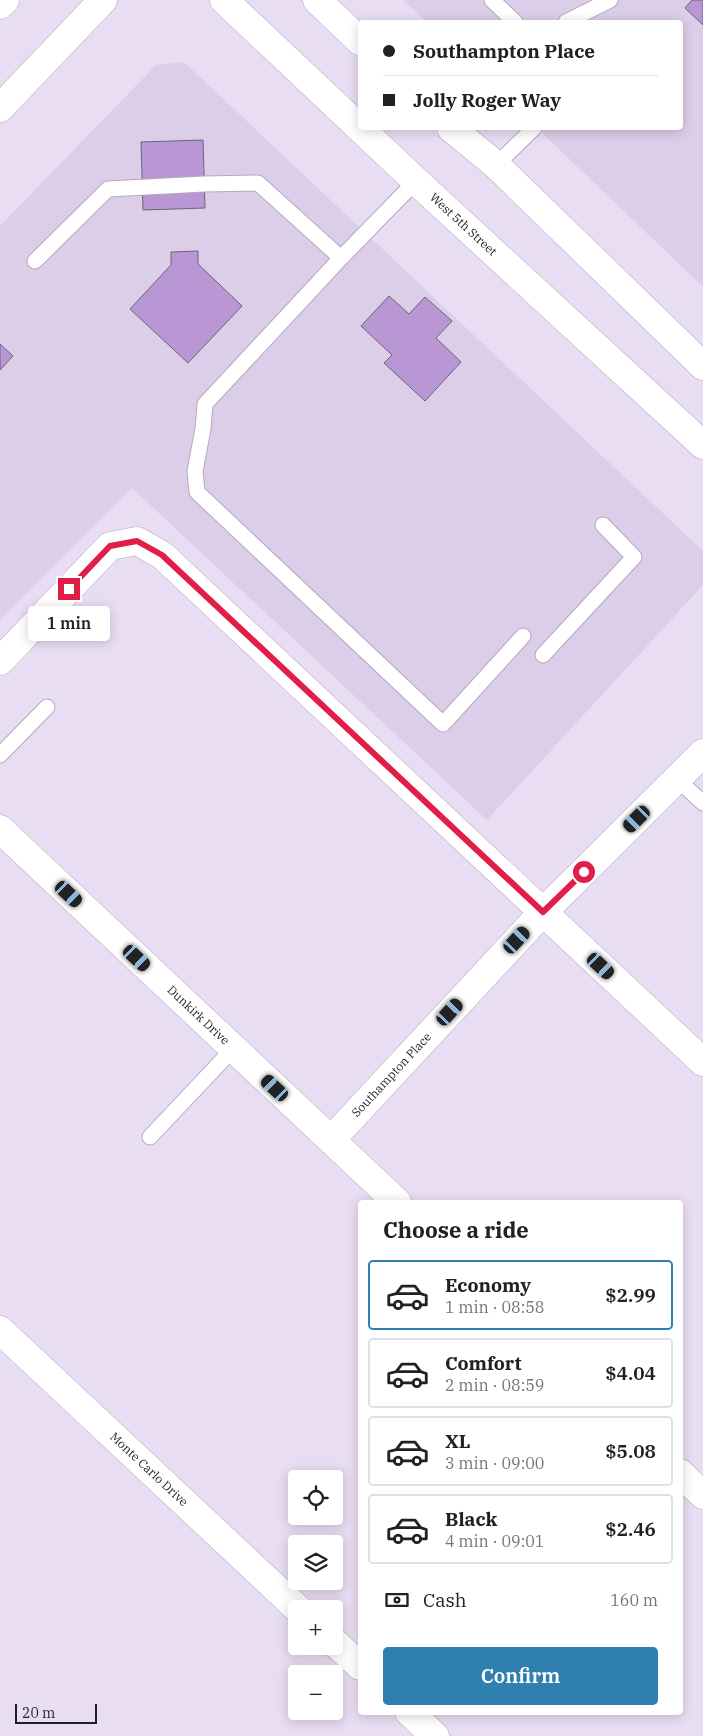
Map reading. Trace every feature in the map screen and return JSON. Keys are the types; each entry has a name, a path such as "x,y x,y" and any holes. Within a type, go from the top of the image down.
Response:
{"street":[{"path":"0,5 5,0"},
{"path":"0,108 103,0"},
{"name":"West 5th Street","path":"224,0 358,126"},
{"path":"317,0 358,39"},
{"name":"West 5th Street","path":"362,130 703,445"},
{"path":"453,130 496,165 703,366"},
{"path":"0,661 110,546 137,541 162,555 703,1062"},
{"name":"Southampton Place","path":"331,1140 543,912 678,780 703,753"},
{"name":"Dunkirk Drive","path":"0,829 394,1200"},
{"name":"Monte Carlo Drive","path":"0,1330 288,1600"},
{"path":"683,1476 703,1495"},
{"path":"343,1650 358,1664"},
{"path":"413,1715 435,1736"}],"lane":[{"path":"492,0 513,20"},
{"path":"570,20 610,0"},
{"path":"496,165 532,130"},
{"path":"416,181 341,258 205,404 196,471 197,492 443,724 523,636"},
{"path":"35,262 108,189 258,183 341,258"},
{"path":"543,654 634,557 602,525"},
{"path":"0,756 47,707"},
{"path":"678,780 703,803"},
{"path":"150,1137 233,1049"}],"shaded area":[{"path":"403,0 703,0 703,287 539,130 683,130 683,20 425,20"},
{"path":"184,62 703,551 703,585 487,820 132,488 0,620 0,226 156,65"}],"building":[{"path":"692,0 703,0 703,25 685,8"},
{"path":"203,140 205,208 143,210 141,142"},
{"path":"198,251 198,264 242,306 188,363 130,309 171,265 171,252"},
{"path":"389,296 409,314 425,297 452,321 436,338 461,362 425,401 384,363 392,355 361,326"},
{"path":"0,344 13,356 0,370"}],"route":[{"path":"69,589 110,546 137,541 162,555 543,912 584,872"}]}
